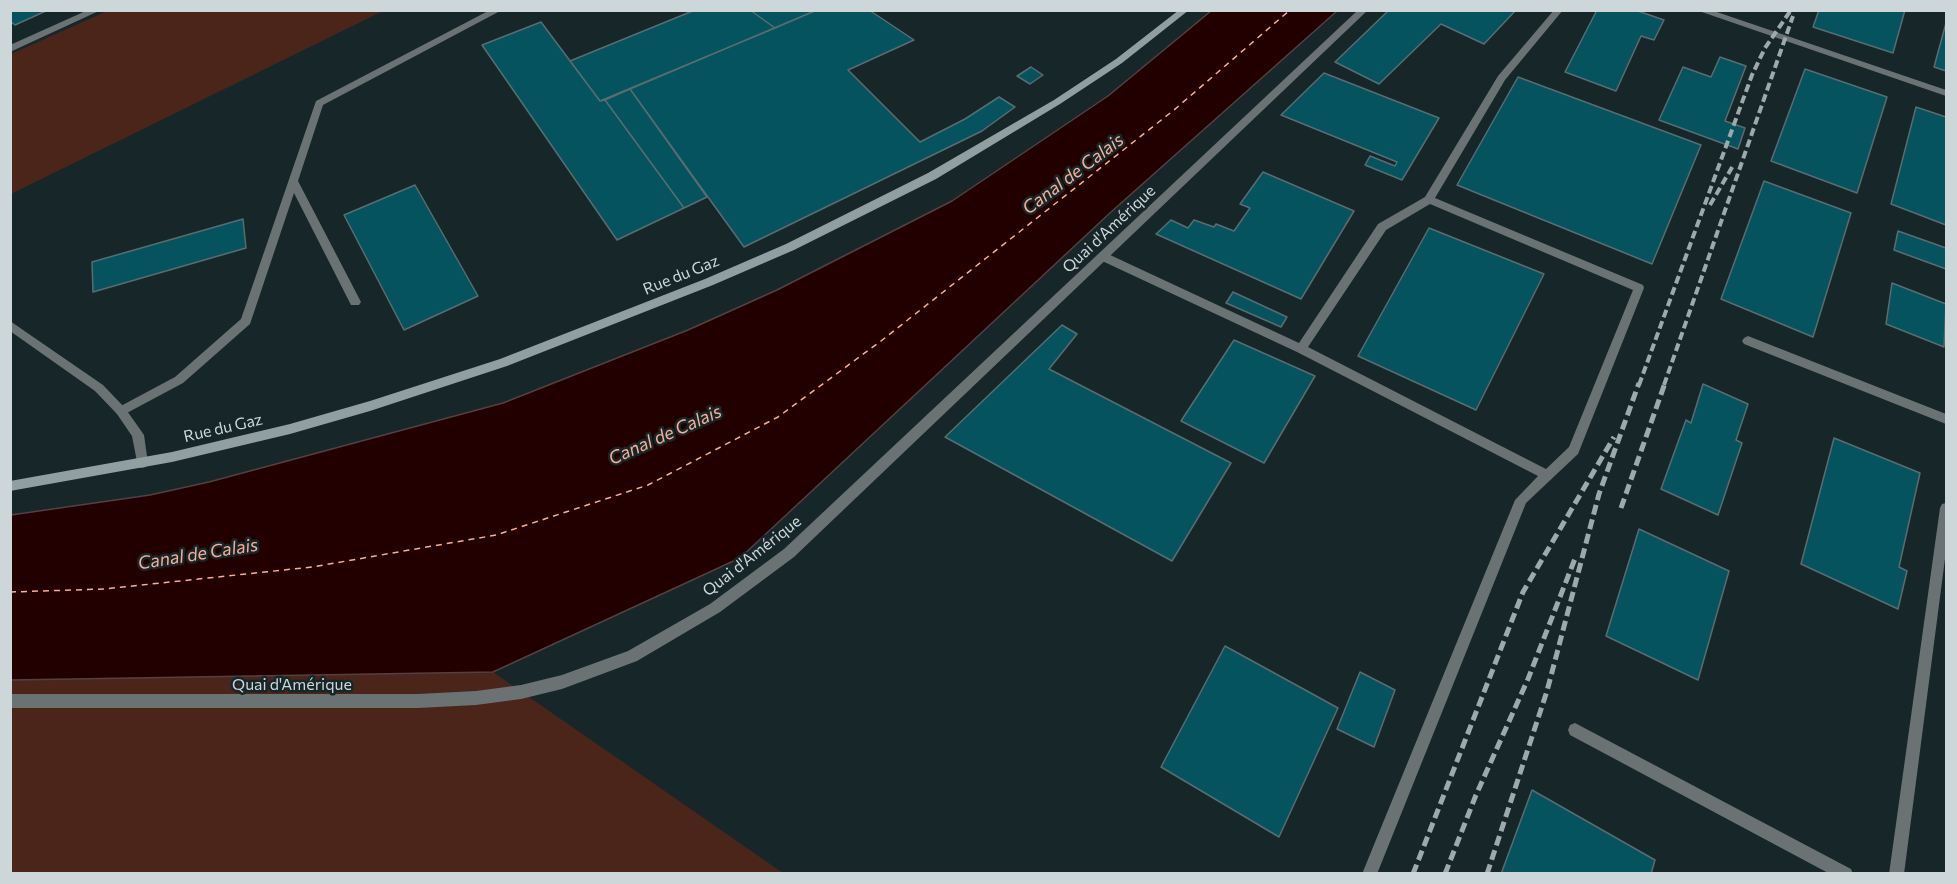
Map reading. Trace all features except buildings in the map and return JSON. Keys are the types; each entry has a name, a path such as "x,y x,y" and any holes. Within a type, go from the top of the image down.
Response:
{"street":[{"path":"10,49 97,10"},
{"path":"121,411 179,380 246,321 319,103 498,10"},
{"name":"Rue du Gaz","path":"10,486 142,463 290,429 437,386 611,321 790,247 932,176 996,139 1119,61 1185,10"},
{"name":"Quai d'Amérique","path":"10,701 418,701 453,699 521,692 605,668 632,656 715,608 789,553 1364,10"},
{"path":"1301,349 1382,227 1429,200 1501,78 1559,10"},
{"path":"1700,10 1947,93"},
{"path":"293,181 355,302"},
{"path":"1369,873 1521,500 1574,450 1639,288 1429,200"},
{"path":"1104,257 1301,349 1547,475"},
{"path":"10,326 99,388 121,411 138,435 142,463"},
{"path":"1748,341 1947,419"},
{"path":"1896,873 1947,508"},
{"path":"1575,730 1846,873"}],"shaded area":[{"path":"107,11 383,11 11,194 11,54"},
{"path":"377,672 493,672 783,873 11,873 10,680"}],"water":[{"name":"Canal de Calais","path":"1211,11 1337,11 1111,212 740,558 493,672 11,680 11,515 150,495 209,482 503,403 688,330 777,290 952,201 1108,96"}],"ferry route":[{"path":"10,592 104,589 312,567 496,535 648,485 778,417 881,341 1174,110 1290,10"}],"railway":[{"path":"1639,385 1752,75 1765,48 1791,10"},
{"path":"1664,385 1793,16"},
{"path":"1710,205 1734,164"},
{"path":"1487,874 1547,691 1599,494 1639,383"},
{"path":"1621,508 1665,383"},
{"path":"1413,874 1523,592 1614,437"},
{"path":"1445,874 1476,795 1528,679 1576,556"}]}
